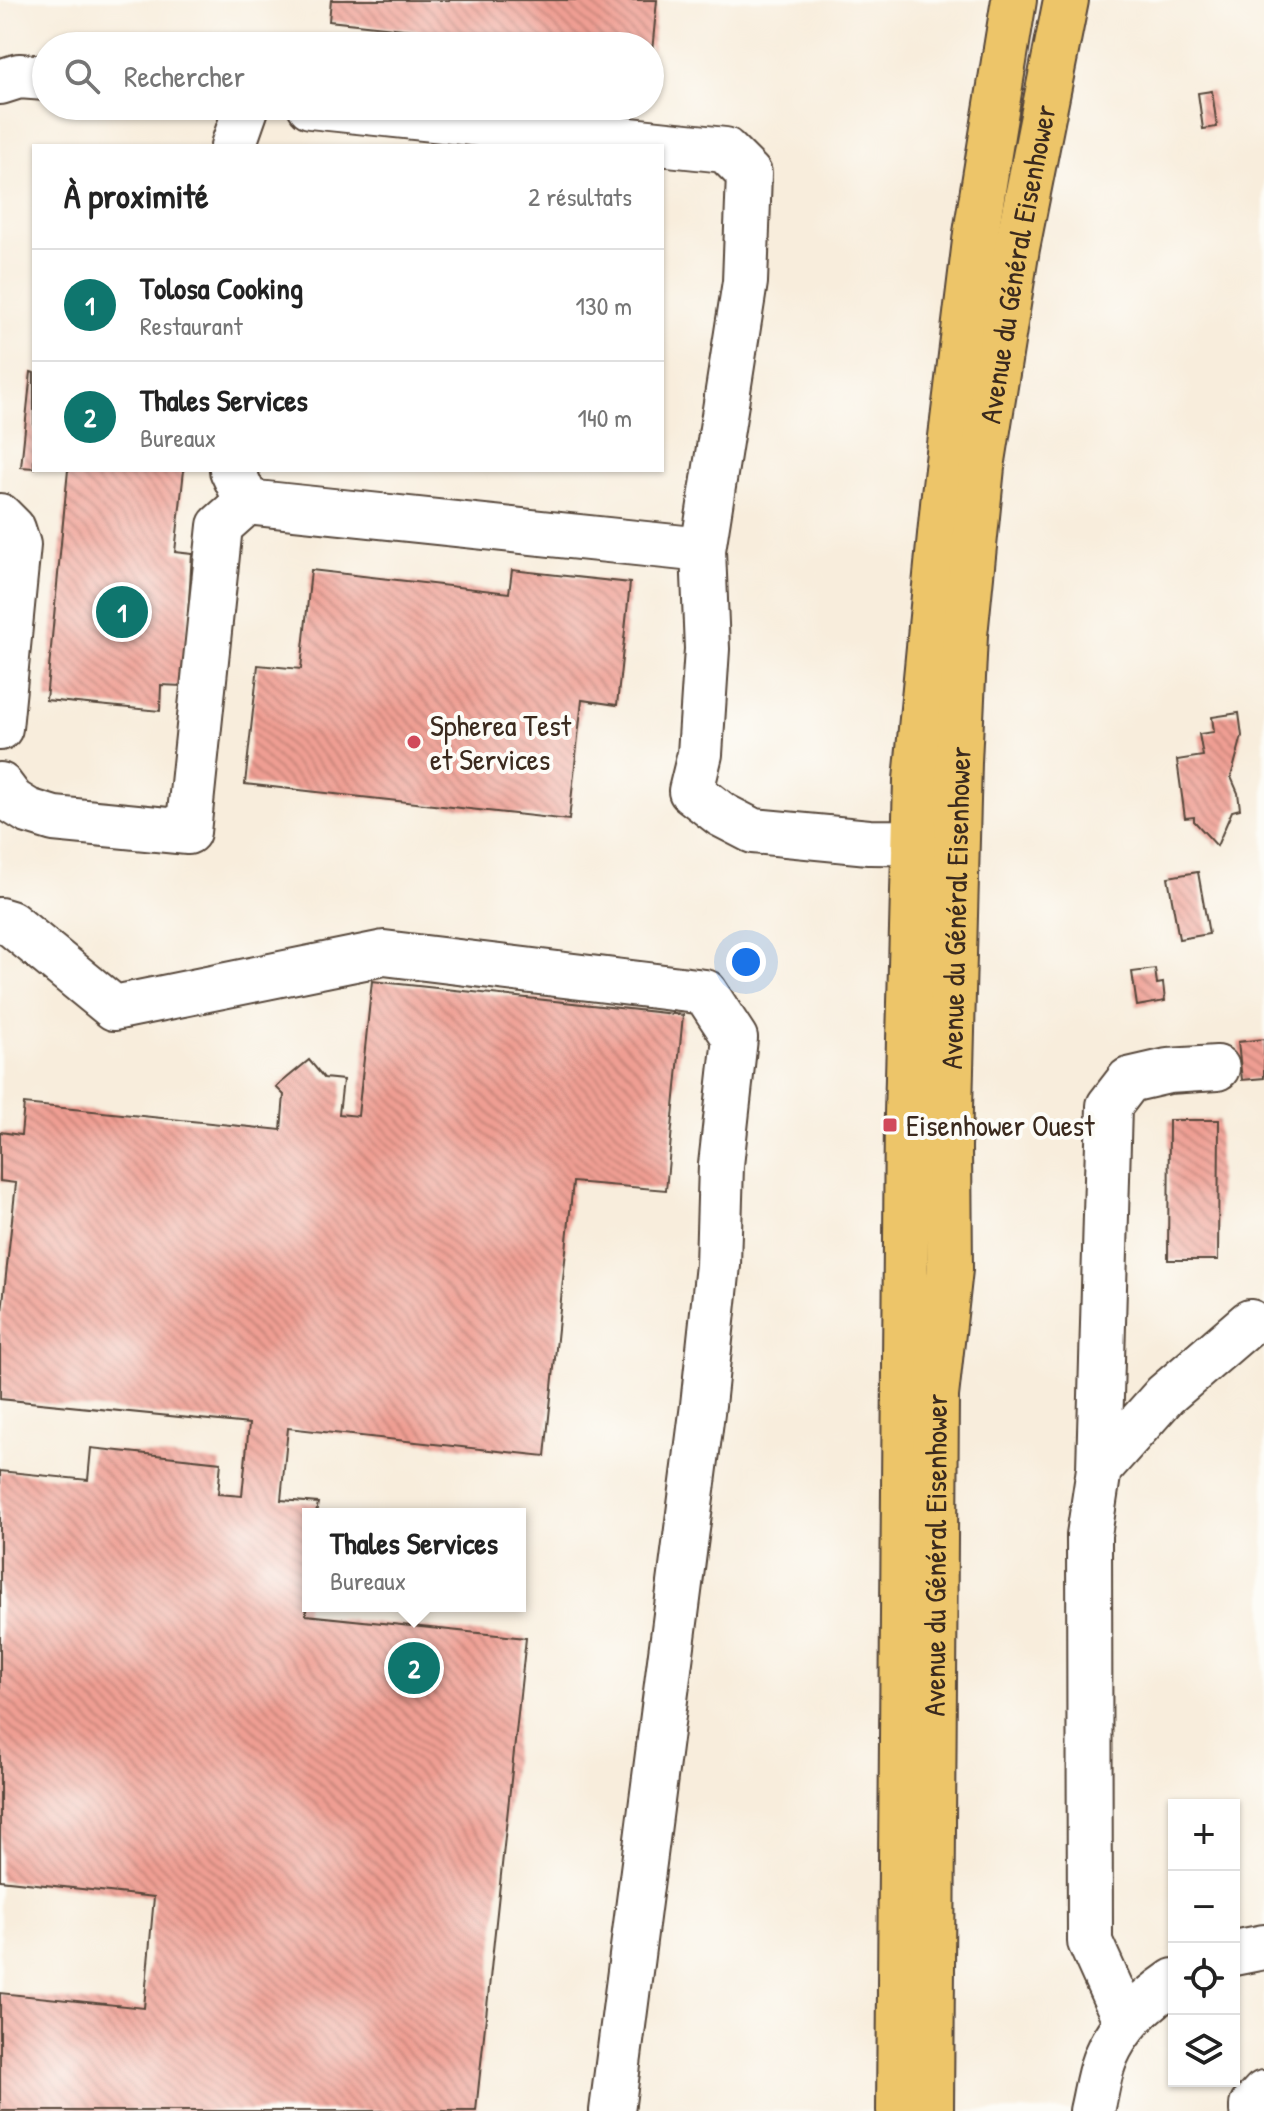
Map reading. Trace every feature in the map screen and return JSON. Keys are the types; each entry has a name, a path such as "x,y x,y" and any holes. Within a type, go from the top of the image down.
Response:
{"main road":[{"name":"Avenue du Général Eisenhower","path":"899,2111 906,1130 917,761 944,494 976,233 1014,0"},
{"name":"Avenue du Général Eisenhower","path":"931,2111 936,1396 950,1269 949,1147 965,635 982,467 1017,248 1066,0"}],"street":[{"path":"0,82 19,76 32,77"},
{"path":"234,144 242,120"},
{"path":"442,120 725,150 749,174 745,282 703,550 707,649 700,754 691,791 722,815 753,831 848,841 957,843"},
{"path":"0,816 24,822 54,819 188,832 220,526 240,486 703,550"},
{"path":"0,516 13,529 18,545 0,728"},
{"path":"0,785 12,801 28,811 54,819"},
{"path":"0,920 10,923 114,1008 384,953 705,992 735,1038 721,1165 718,1265 703,1405 612,2111"},
{"path":"1126,2022 1090,1942 1089,1535 1099,1469 1109,1106 1129,1080 1168,1071 1217,1068"},
{"path":"1099,1469 1165,1395 1250,1322"},
{"path":"1240,1952 1264,1947"},
{"path":"1092,2111 1104,2060 1126,2022 1168,1985"},
{"path":"1252,2111 1252,2106 1264,2093"}],"building":[{"path":"331,0 657,0 654,32 431,32 329,21"},
{"path":"1212,91 1217,127 1203,129 1198,93"},
{"path":"31,372 32,468 21,467"},
{"path":"68,472 184,472 175,552 192,554 182,686 161,685 160,711 46,700"},
{"path":"311,570 509,593 512,570 630,583 617,705 582,700 569,820 245,784 258,665 301,669"},
{"path":"1239,713 1242,736 1231,777 1238,793 1240,809 1232,811 1217,846 1194,821 1194,817 1185,818 1177,760 1203,756 1199,734 1214,732 1212,717"},
{"path":"1198,872 1209,934 1179,939 1168,877"},
{"path":"1155,969 1157,984 1163,983 1165,1001 1137,1006 1132,972"},
{"path":"372,981 683,1015 666,1190 573,1182 545,1456 288,1428 281,1500 318,1503 317,1508 302,1508 302,1612 306,1612 306,1615 526,1638 476,2111 0,2111 0,1993 144,2008 154,1897 0,1880 0,1471 88,1480 91,1448 221,1462 218,1494 242,1496 249,1424 0,1399 0,1330 16,1183 0,1181 0,1132 21,1135 24,1104 281,1130 284,1095 276,1087 309,1060 324,1078 343,1080 339,1114 358,1116"},
{"path":"1264,1039 1264,1078 1242,1080 1238,1042"},
{"path":"1169,1120 1219,1120 1218,1260 1168,1260"}],"place":[{"name":"Tolosa Cooking","path":"122,612"},
{"name":"Spherea Test et Services","path":"414,742"},
{"name":"Eisenhower Ouest","path":"890,1125"},
{"name":"Thales Services","path":"414,1668"}]}
